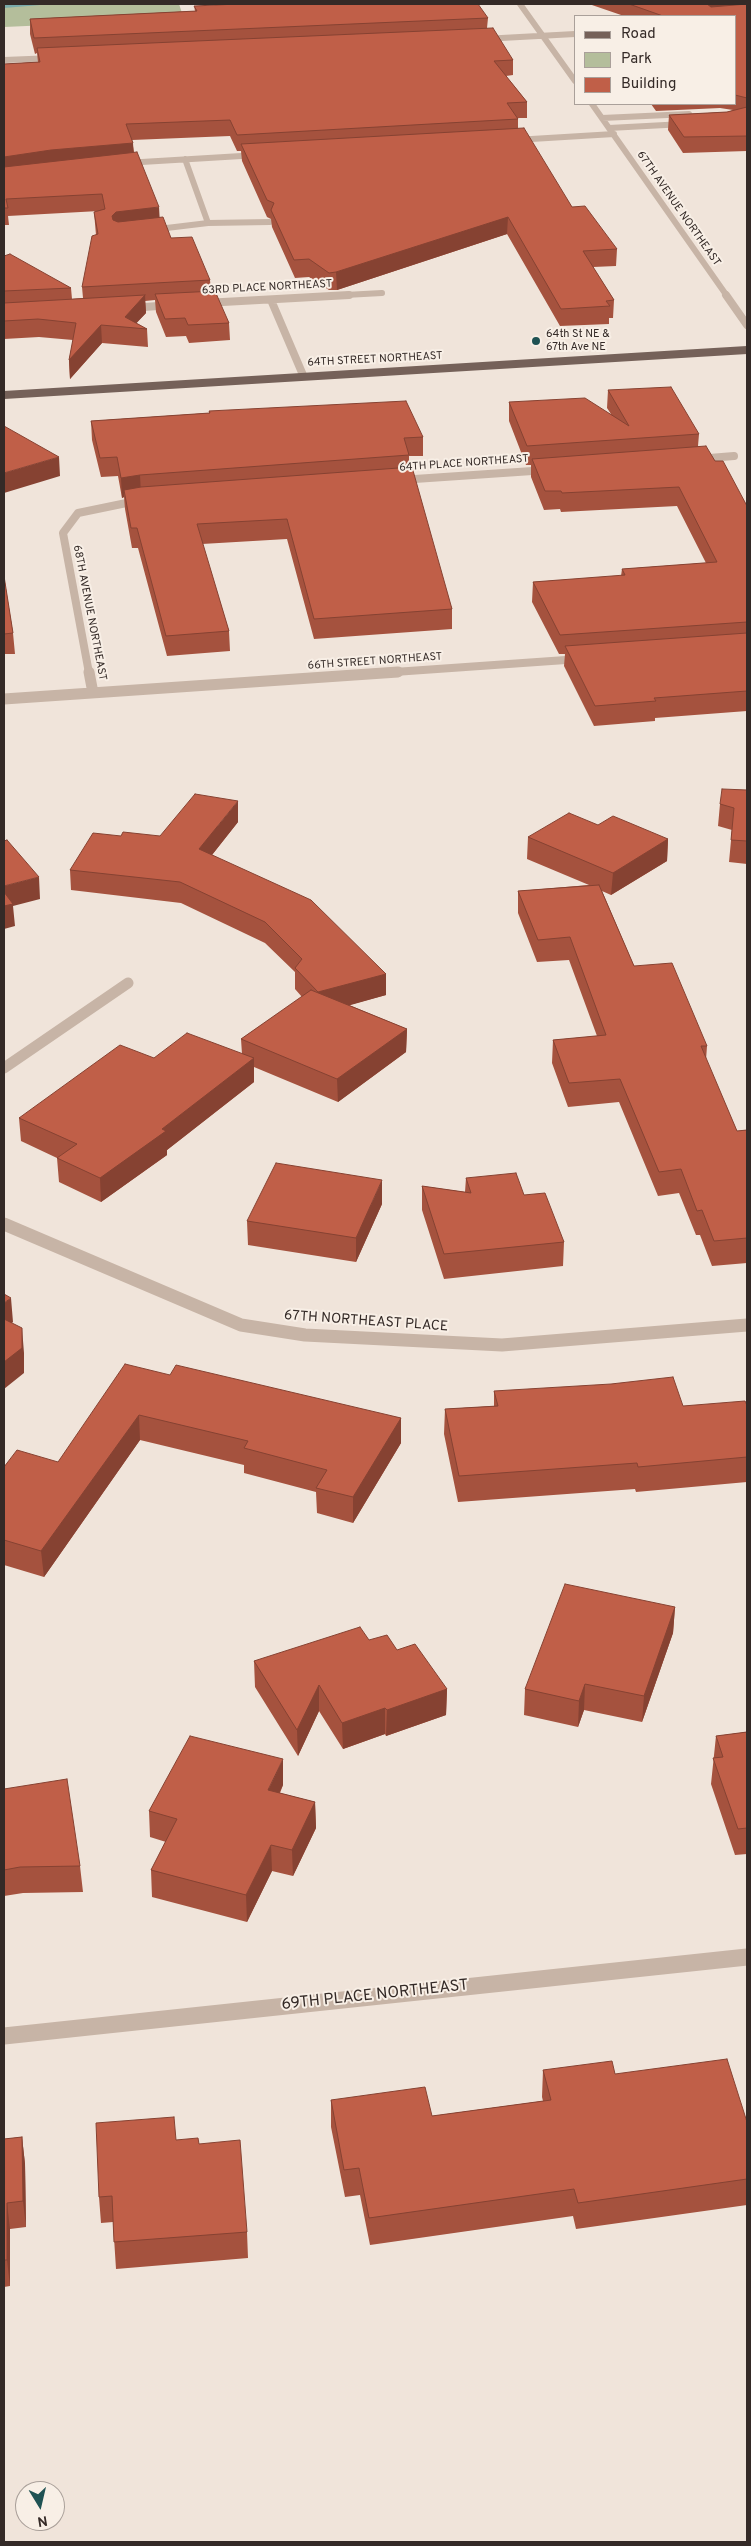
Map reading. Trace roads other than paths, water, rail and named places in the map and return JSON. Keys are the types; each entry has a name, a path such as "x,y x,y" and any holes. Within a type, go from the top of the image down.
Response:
{"main road":[{"name":"64TH STREET NORTHEAST","path":"4,395 304,375 747,350"}],"street":[{"path":"520,4 574,80"},
{"path":"471,39 574,34"},
{"path":"4,60 63,58"},
{"name":"67TH AVENUE NORTHEAST","path":"593,105 747,325"},
{"path":"602,118 701,114"},
{"path":"609,128 696,124"},
{"path":"504,140 614,134"},
{"path":"112,164 264,154"},
{"path":"185,159 208,222"},
{"path":"145,230 208,222 270,222"},
{"name":"63RD PLACE NORTHEAST","path":"192,304 382,293"},
{"path":"271,300 304,375"},
{"path":"123,308 182,305"},
{"path":"684,460 734,456"},
{"name":"64TH PLACE NORTHEAST","path":"387,481 555,469"},
{"name":"68TH AVENUE NORTHEAST","path":"92,693 63,533 78,513 105,506 151,499"},
{"name":"66TH STREET NORTHEAST","path":"4,700 588,658"},
{"path":"4,1068 128,983"},
{"name":"67TH NORTHEAST PLACE","path":"4,1224 241,1325 305,1335 502,1345 747,1325"},
{"name":"69TH PLACE NORTHEAST","path":"4,2036 747,1957"}],"waterway":[{"path":"4,6 49,4"}],"place":[{"name":"64th St NE & 67th Ave NE","path":"536,341"}]}
